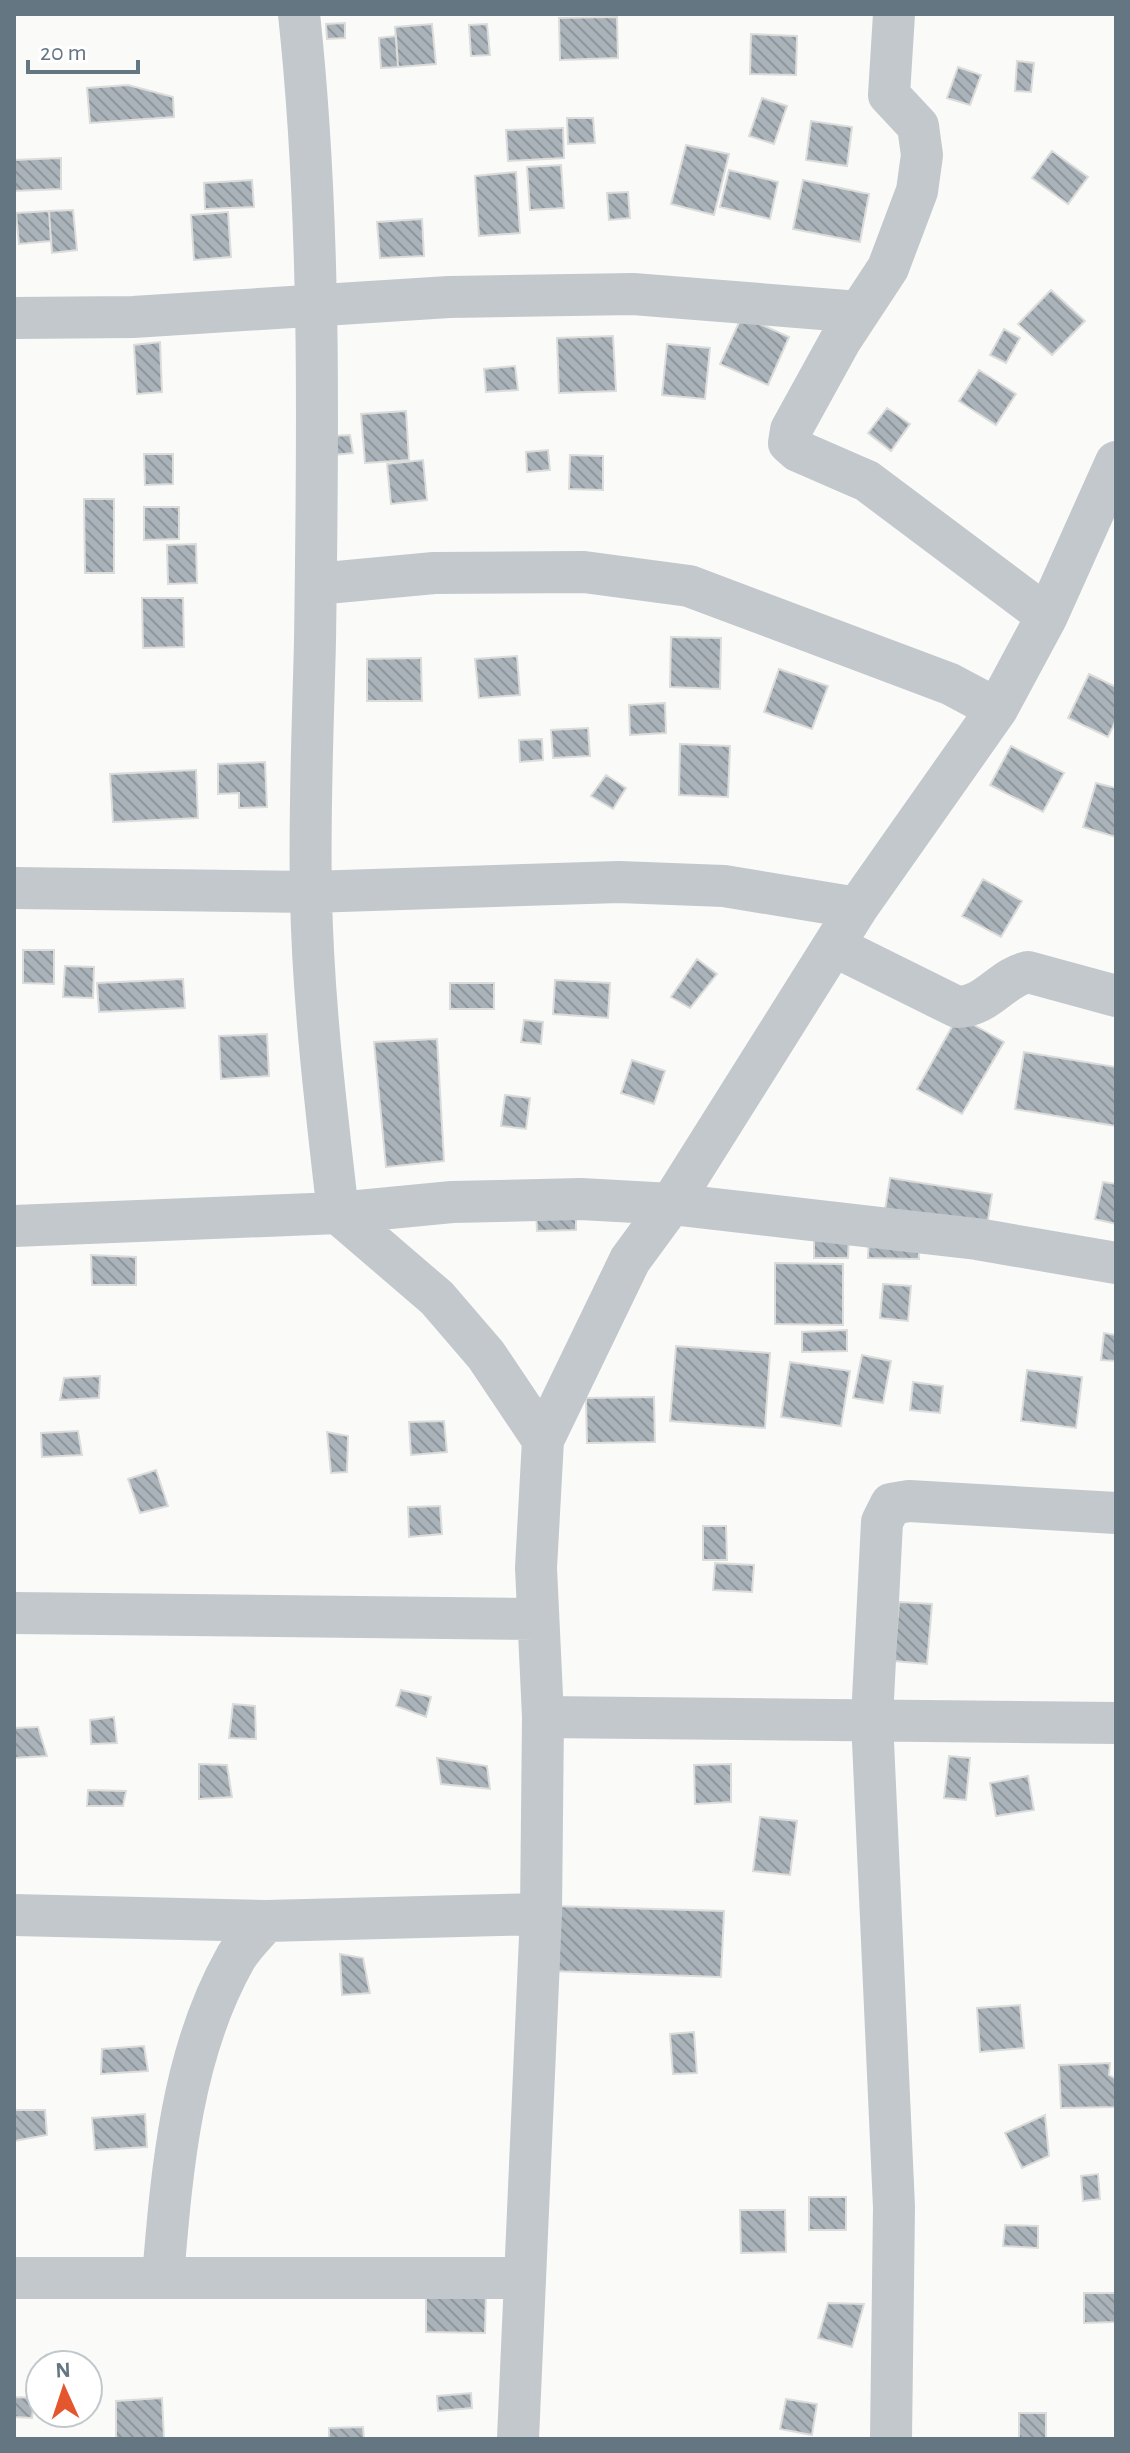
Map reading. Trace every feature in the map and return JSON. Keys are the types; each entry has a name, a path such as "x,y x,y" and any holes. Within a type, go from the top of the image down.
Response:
{"street":[{"path":"299,14 307,91 314,308 316,584 311,892 315,1018 338,1213 437,1298 486,1355 543,1440"},
{"path":"894,14 889,95 918,126 922,155 917,191 888,268 791,430 789,443 798,451 867,481 1047,616"},
{"path":"14,318 314,308 449,297 633,294 859,312"},
{"path":"518,2439 541,1914 543,1717 537,1619 538,1500 543,1440 630,1260 671,1204 857,908 997,709 1047,616 1116,462"},
{"path":"316,584 434,573 584,572 689,586 950,684 997,709"},
{"path":"14,888 311,892 619,882 724,886 857,908"},
{"path":"834,946 957,1007 977,1004 1014,975 1028,972 1116,996"},
{"path":"14,1226 338,1213 452,1202 581,1199 671,1204 977,1239 1116,1263"},
{"path":"891,2439 894,2207 872,1719 882,1522 891,1504 909,1501 1116,1513"},
{"path":"14,1613 537,1619"},
{"path":"543,1717 1116,1723"},
{"path":"14,1915 266,1921 541,1914"},
{"path":"163,2277 172,2179 184,2101 207,2021 235,1958 266,1921"},
{"path":"14,2278 523,2278"}],"building":[{"path":"617,17 618,58 560,60 559,18"},
{"path":"345,23 345,38 327,39 326,24"},
{"path":"432,24 436,64 398,67 395,27"},
{"path":"487,24 490,55 471,56 469,25"},
{"path":"751,34 797,36 796,75 750,74"},
{"path":"396,36 398,67 381,68 379,38"},
{"path":"1017,61 1034,63 1031,92 1015,91"},
{"path":"958,67 981,75 970,105 947,98"},
{"path":"128,85 173,97 174,117 90,123 87,88"},
{"path":"762,98 787,106 774,144 749,136"},
{"path":"567,118 593,118 595,143 568,144"},
{"path":"811,121 852,127 847,166 806,160"},
{"path":"563,128 564,158 508,161 506,130"},
{"path":"686,145 729,154 714,215 671,204"},
{"path":"1052,151 1088,177 1068,204 1032,178"},
{"path":"61,158 61,189 14,191 14,160"},
{"path":"561,165 564,208 530,210 527,167"},
{"path":"729,170 778,182 770,219 720,207"},
{"path":"516,172 520,233 479,236 475,176"},
{"path":"252,180 254,207 205,209 204,183"},
{"path":"803,180 869,194 860,242 793,229"},
{"path":"628,192 630,218 609,220 607,193"},
{"path":"73,210 77,250 52,253 49,211"},
{"path":"49,211 51,241 19,244 16,213"},
{"path":"228,212 231,257 194,260 191,215"},
{"path":"422,219 424,256 380,258 377,222"},
{"path":"1051,290 1085,321 1052,355 1018,324"},
{"path":"742,316 789,337 768,385 720,364"},
{"path":"1004,329 1020,338 1006,363 990,355"},
{"path":"613,336 616,391 559,393 557,338"},
{"path":"160,342 162,392 137,394 134,345"},
{"path":"667,344 710,348 705,399 662,395"},
{"path":"515,366 518,390 486,392 484,369"},
{"path":"979,370 1016,394 996,425 959,401"},
{"path":"887,408 910,424 891,451 868,433"},
{"path":"406,411 409,460 365,463 361,414"},
{"path":"350,435 353,453 334,455 332,436"},
{"path":"548,450 550,470 527,472 526,452"},
{"path":"144,454 173,454 173,484 145,485"},
{"path":"570,455 603,456 603,490 569,489"},
{"path":"423,460 427,500 391,504 387,464"},
{"path":"84,499 114,499 114,573 85,573"},
{"path":"144,507 179,507 179,539 144,540"},
{"path":"196,544 197,583 168,584 167,545"},
{"path":"142,598 183,598 184,647 143,648"},
{"path":"671,637 721,638 720,689 670,687"},
{"path":"517,656 520,695 479,698 475,659"},
{"path":"421,658 422,701 367,701 367,659"},
{"path":"779,669 828,686 812,729 764,712"},
{"path":"1089,674 1116,687 1116,720 1108,737 1068,718"},
{"path":"665,703 666,733 630,735 629,705"},
{"path":"588,728 590,756 553,758 551,730"},
{"path":"542,739 543,760 520,762 519,740"},
{"path":"680,744 730,746 728,797 679,795"},
{"path":"1011,746 1064,773 1043,812 990,785"},
{"path":"265,762 267,807 239,808 239,793 218,794 218,764"},
{"path":"196,770 198,818 113,822 110,774"},
{"path":"606,775 626,788 613,809 591,796"},
{"path":"1096,783 1116,788 1116,837 1083,827"},
{"path":"983,879 1022,901 1001,937 962,916"},
{"path":"23,950 54,950 54,984 23,983"},
{"path":"697,959 717,974 690,1008 671,997"},
{"path":"65,966 94,967 93,998 63,997"},
{"path":"183,979 185,1008 99,1012 97,983"},
{"path":"555,980 610,983 608,1018 553,1014"},
{"path":"450,983 494,983 494,1009 450,1009"},
{"path":"958,1016 1004,1042 962,1114 917,1089"},
{"path":"524,1020 543,1022 541,1044 521,1042"},
{"path":"267,1034 269,1076 221,1079 219,1036"},
{"path":"437,1039 444,1161 386,1167 374,1042"},
{"path":"1024,1052 1116,1067 1116,1126 1015,1109"},
{"path":"632,1060 665,1071 654,1104 621,1093"},
{"path":"505,1095 530,1098 526,1129 501,1126"},
{"path":"890,1178 992,1194 987,1226 885,1210"},
{"path":"1103,1182 1116,1184 1116,1224 1095,1219"},
{"path":"536,1209 576,1209 576,1230 537,1231"},
{"path":"814,1234 849,1235 848,1258 814,1258"},
{"path":"869,1234 918,1235 919,1259 868,1258"},
{"path":"91,1255 136,1257 136,1285 92,1285"},
{"path":"775,1263 843,1264 843,1325 775,1324"},
{"path":"883,1284 911,1286 908,1321 880,1318"},
{"path":"847,1330 847,1351 802,1352 802,1332"},
{"path":"1104,1333 1116,1335 1116,1361 1101,1360"},
{"path":"676,1346 770,1353 765,1428 670,1421"},
{"path":"862,1355 891,1361 883,1403 853,1398"},
{"path":"790,1362 850,1371 841,1426 781,1417"},
{"path":"1027,1370 1082,1377 1076,1428 1021,1421"},
{"path":"100,1376 99,1398 60,1400 64,1378"},
{"path":"913,1382 943,1386 940,1413 910,1410"},
{"path":"654,1397 655,1442 587,1443 586,1398"},
{"path":"444,1421 447,1452 411,1455 409,1422"},
{"path":"78,1431 82,1455 42,1457 41,1433"},
{"path":"327,1432 348,1436 347,1472 331,1473"},
{"path":"156,1470 168,1506 140,1513 128,1479"},
{"path":"440,1506 442,1534 409,1537 408,1507"},
{"path":"703,1526 726,1526 727,1560 703,1560"},
{"path":"715,1563 754,1565 752,1592 713,1590"},
{"path":"899,1602 932,1604 927,1664 894,1661"},
{"path":"401,1690 431,1697 426,1717 396,1706"},
{"path":"233,1704 255,1706 256,1739 229,1738"},
{"path":"114,1717 117,1743 91,1744 90,1720"},
{"path":"38,1727 47,1756 14,1758 14,1728"},
{"path":"949,1756 970,1758 966,1800 944,1798"},
{"path":"437,1758 487,1766 490,1789 441,1784"},
{"path":"199,1764 227,1765 232,1797 199,1799"},
{"path":"731,1764 731,1802 695,1804 694,1765"},
{"path":"1028,1776 1034,1810 996,1816 990,1783"},
{"path":"88,1790 126,1791 123,1806 87,1806"},
{"path":"760,1817 797,1821 790,1875 753,1871"},
{"path":"553,1906 724,1911 721,1977 551,1971"},
{"path":"340,1954 363,1958 370,1993 342,1995"},
{"path":"1020,2005 1024,2048 980,2052 977,2008"},
{"path":"694,2032 697,2073 673,2074 670,2034"},
{"path":"144,2046 148,2071 101,2074 102,2049"},
{"path":"1110,2063 1109,2075 1116,2079 1116,2107 1061,2108 1059,2065"},
{"path":"14,2110 45,2110 47,2135 14,2141"},
{"path":"145,2114 147,2147 95,2150 92,2118"},
{"path":"1045,2115 1049,2156 1022,2168 1005,2133"},
{"path":"1098,2174 1100,2199 1083,2201 1081,2176"},
{"path":"809,2197 846,2197 846,2230 809,2230"},
{"path":"740,2210 785,2210 786,2252 741,2253"},
{"path":"1005,2225 1038,2226 1038,2248 1003,2246"},
{"path":"426,2291 486,2292 485,2333 426,2332"},
{"path":"1084,2293 1116,2293 1116,2322 1084,2323"},
{"path":"828,2303 864,2304 852,2347 818,2338"},
{"path":"471,2393 472,2408 438,2411 437,2396"},
{"path":"14,2397 24,2398 24,2418 14,2417"},
{"path":"162,2398 164,2439 116,2439 116,2401"},
{"path":"786,2399 817,2404 812,2435 780,2429"},
{"path":"1019,2413 1046,2413 1046,2439 1019,2439"},
{"path":"363,2427 364,2439 329,2439 329,2428"}]}
